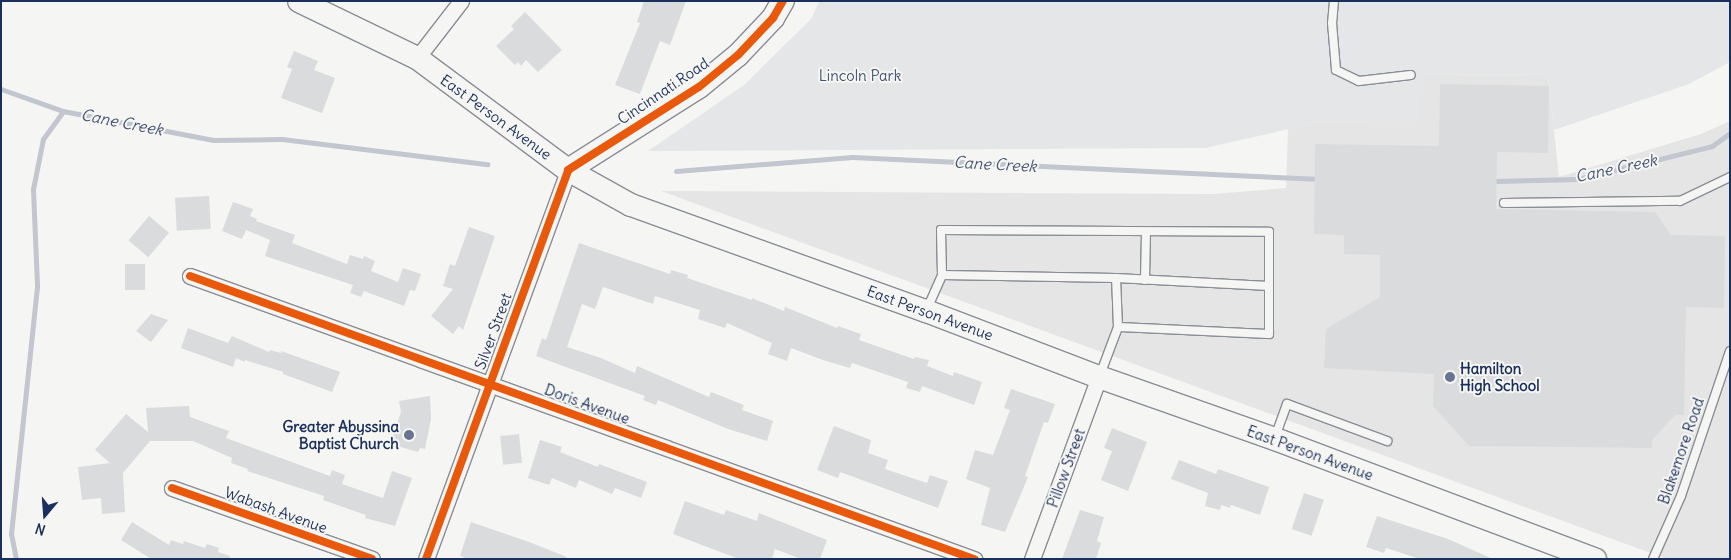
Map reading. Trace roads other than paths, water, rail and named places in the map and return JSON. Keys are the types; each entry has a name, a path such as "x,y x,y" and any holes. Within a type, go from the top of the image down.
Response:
{"main road":[{"name":"East Person Avenue","path":"299,1 417,58 568,170 631,206 926,311 1099,377 1275,439 1595,559"},
{"name":"Cincinnati Road","path":"568,170 699,87 738,54 773,18 783,1"}],"street":[{"path":"417,58 461,1"},
{"name":"Silver Street","path":"426,559 488,383 568,170"},
{"name":"Doris Avenue","path":"190,276 974,559"},
{"name":"Pillow Street","path":"1032,559 1099,377"},
{"name":"Wabash Avenue","path":"172,488 372,559"}],"lane":[{"path":"1334,1 1332,23 1336,70 1359,81 1411,75"},
{"path":"1504,203 1680,201 1730,176"},
{"path":"926,311 942,275 941,230 1270,232 1269,334 1118,327"},
{"path":"1146,232 1146,280"},
{"path":"942,275 1116,278 1269,286"},
{"path":"1099,377 1118,327 1116,278"},
{"name":"Blakemore Road","path":"1653,559 1681,496 1730,351"},
{"path":"1275,439 1287,404 1387,441"}],"waterway":[{"path":"1,89 63,111"},
{"name":"Cane Creek","path":"16,559 11,534 37,285 33,189 43,139 63,111 213,140 282,139 487,164"},
{"name":"Cane Creek","path":"1497,181 1578,179 1712,146 1730,133"},
{"name":"Cane Creek","path":"676,171 852,157 1315,179"}],"place":[{"name":"Hamilton High School","path":"1450,377"},
{"name":"Greater Abyssina Baptist Church","path":"409,435"}],"park label":[{"name":"Lincoln Park","path":"860,76"}]}
